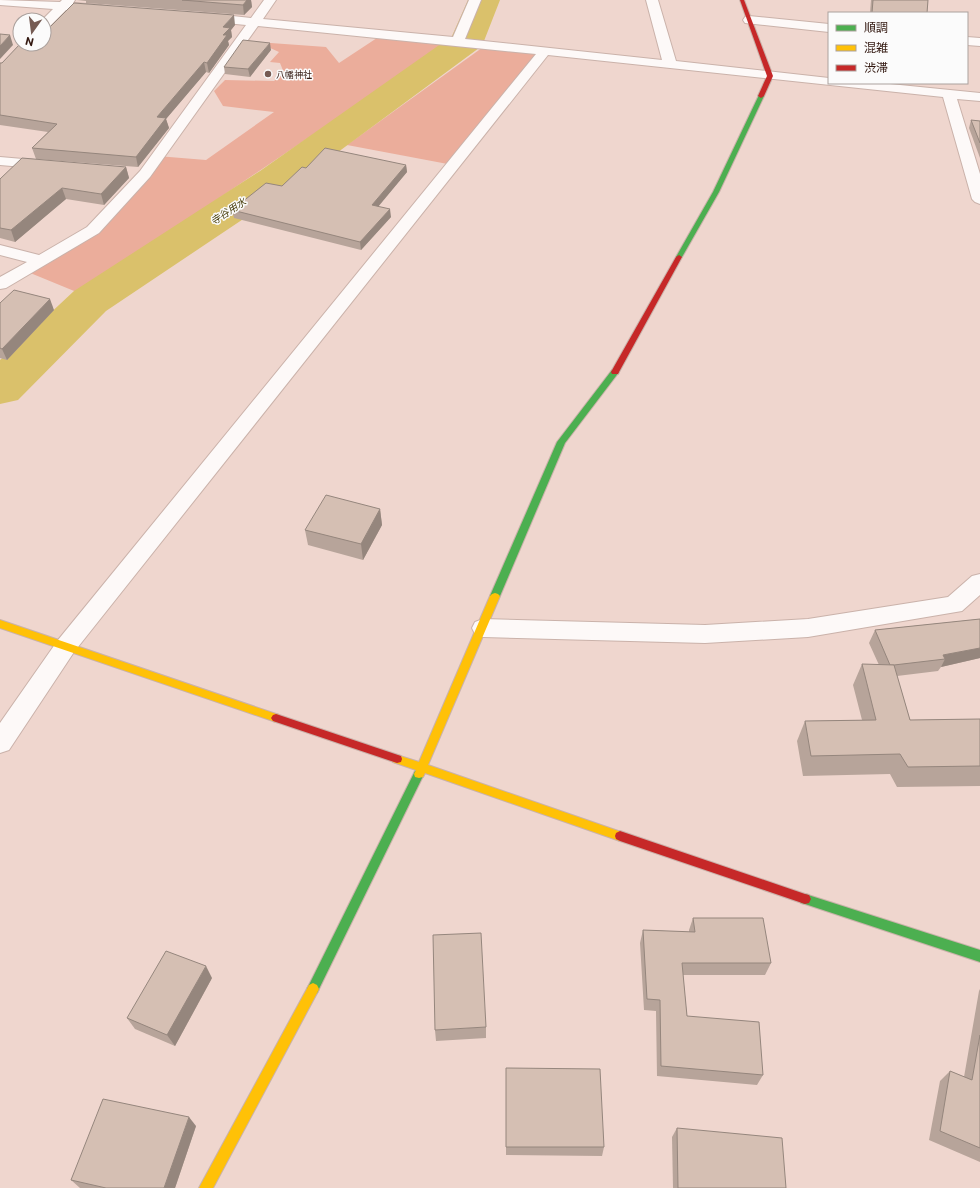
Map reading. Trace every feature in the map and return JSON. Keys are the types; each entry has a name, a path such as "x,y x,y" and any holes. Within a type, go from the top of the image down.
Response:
{"street":[{"path":"0,284 93,230 270,0"},
{"path":"457,42 475,0"},
{"path":"652,0 670,65"},
{"path":"206,1188 300,1016 422,767 483,628 561,442 613,376 716,192 770,76 742,0"},
{"path":"0,2 66,3 113,10"},
{"path":"52,16 66,3"},
{"path":"194,16 255,21 828,82"},
{"path":"749,20 828,28"},
{"path":"968,41 980,42"},
{"path":"0,743 66,646 544,52"},
{"path":"849,84 980,97"},
{"path":"949,94 980,199"},
{"path":"0,161 63,166"},
{"path":"0,250 40,260"},
{"path":"483,628 705,634 808,628 954,605 980,582"},
{"path":"0,624 422,767 755,883 980,956"}],"shaded area":[{"path":"383,34 451,41 79,293 23,270 103,218 157,156 206,160 274,112 223,106 214,91 225,80 274,81 284,73 280,63 270,62 279,52 257,42 326,47 339,63"},
{"path":"486,45 544,52 453,165 347,145"}],"building":[{"path":"182,0 247,0 243,5"},
{"path":"873,0 928,0 927,12 872,12"},
{"path":"74,3 234,15 223,27 230,28 223,35 227,35 207,63 204,62 157,117 166,118 136,157 32,148 57,124 0,115 0,63 2,63 12,52 52,52 52,25"},
{"path":"0,34 10,35 0,46"},
{"path":"243,40 270,43 248,69 224,67"},
{"path":"971,120 980,121 980,143"},
{"path":"325,148 406,165 372,205 390,209 360,242 232,210 266,183 282,186 302,167 306,168"},
{"path":"22,158 126,167 101,194 62,188 11,230 0,228 0,179"},
{"path":"14,290 50,299 2,349 0,348 0,303"},
{"path":"326,495 380,509 361,544 305,530"},
{"path":"980,619 980,648 943,655 945,659 894,665 890,665 875,630"},
{"path":"862,664 894,665 910,720 980,719 980,766 908,767 900,754 811,756 805,721 876,720"},
{"path":"693,918 763,918 771,963 682,963 687,1016 759,1022 763,1075 661,1066 660,1000 647,999 643,930 695,932"},
{"path":"481,933 486,1027 435,1030 433,935"},
{"path":"166,951 206,966 167,1035 127,1018"},
{"path":"980,1035 980,1148 940,1131 950,1071 972,1080"},
{"path":"506,1068 600,1069 604,1147 506,1147"},
{"path":"103,1099 189,1117 164,1188 106,1188 71,1180"},
{"path":"677,1128 782,1138 786,1188 678,1188"}],"waterway":[{"name":"寺谷用水","path":"0,388 90,301 274,180 467,41 484,0"}],"traffic: fast":[{"path":"679,257 716,192 761,96"},
{"path":"495,596 561,442 615,372"},
{"path":"313,989 419,774"},
{"path":"805,899 980,956"}],"traffic: slow":[{"path":"419,774 495,596"},
{"path":"0,624 276,718"},
{"path":"397,759 620,836"},
{"path":"206,1188 313,989"}],"traffic: jam":[{"path":"742,0 770,76 761,96"},
{"path":"615,372 679,257"},
{"path":"276,718 397,759"},
{"path":"620,836 805,899"}],"place":[{"name":"八幡神社","path":"268,74"}]}
